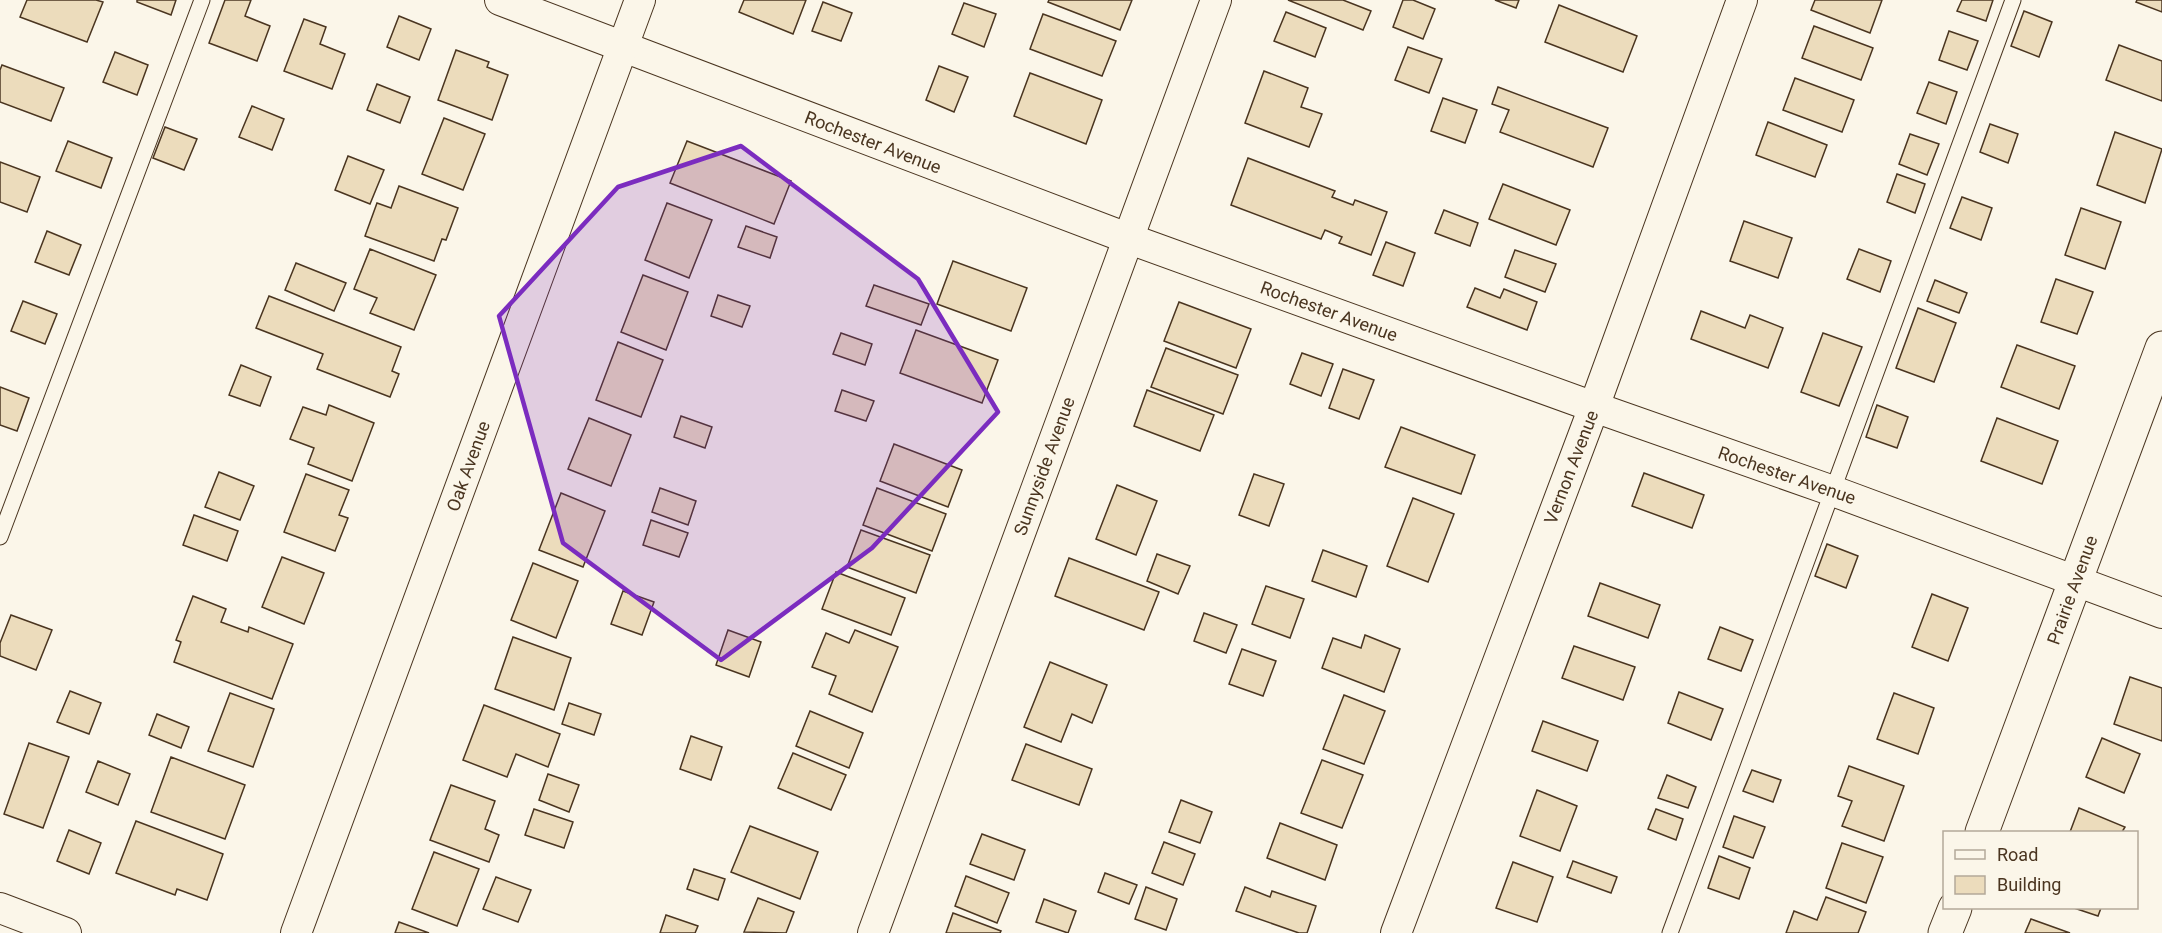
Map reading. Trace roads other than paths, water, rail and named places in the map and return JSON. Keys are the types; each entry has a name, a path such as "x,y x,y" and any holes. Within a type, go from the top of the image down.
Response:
{"street":[{"name":"Rochester Avenue","path":"500,0 1128,238 1833,491 2162,613"},
{"name":"Oak Avenue","path":"296,933 640,0"},
{"name":"Sunnyside Avenue","path":"873,933 1216,0"},
{"name":"Vernon Avenue","path":"1396,933 1594,407 1742,0"},
{"name":"Prairie Avenue","path":"1982,831 2162,348"},
{"path":"0,908 66,933"},
{"path":"1945,933 1954,909"}],"lane":[{"path":"0,537 202,0"},
{"path":"1670,933 2013,0"}]}
